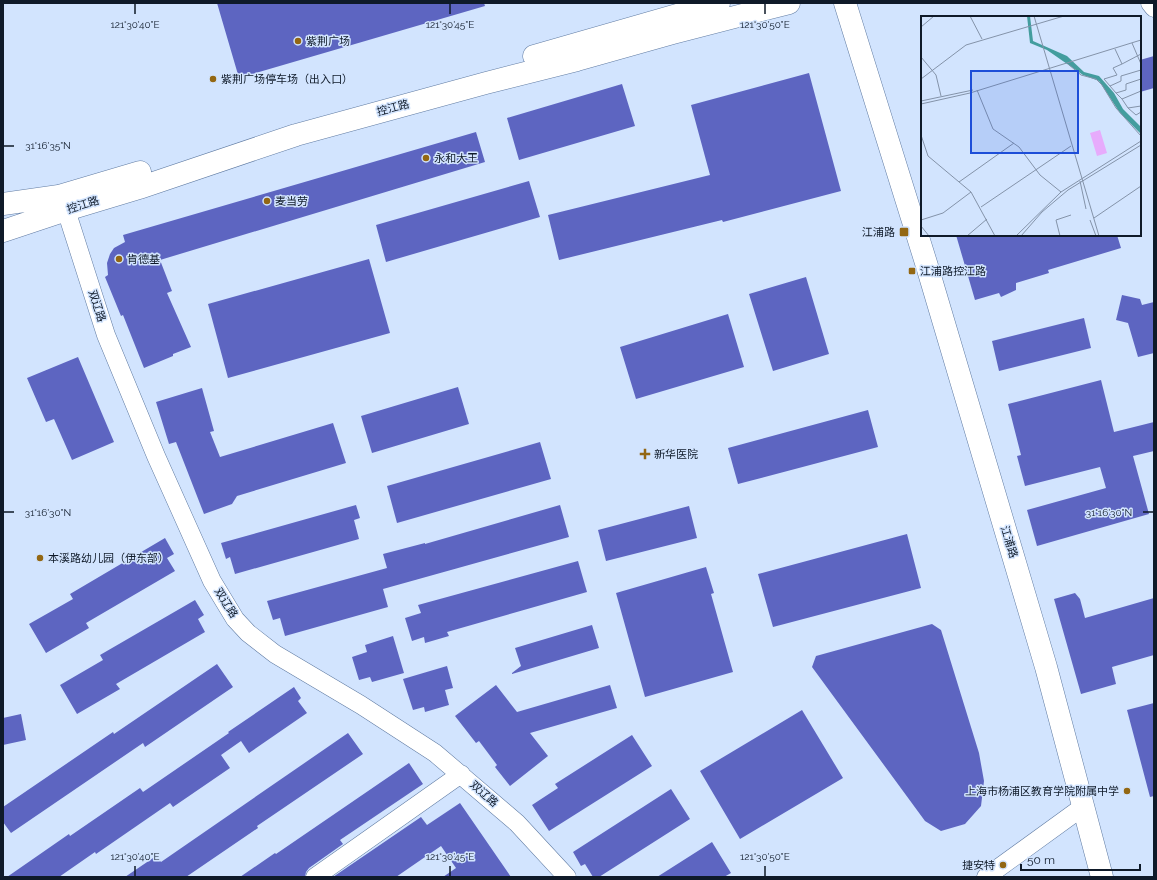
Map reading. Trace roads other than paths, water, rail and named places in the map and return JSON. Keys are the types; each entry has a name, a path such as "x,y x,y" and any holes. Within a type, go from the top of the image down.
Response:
{"main road":[{"name":"控江路","path":"3,231 62,203 515,62 719,3"},
{"name":"控江路","path":"3,204 62,203 139,188 296,135 787,3"},
{"name":"江浦路","path":"846,3 927,266 1044,660 1102,877"}],"street":[{"path":"1150,3 1154,8"},
{"name":"双辽路","path":"62,203 106,335 156,456 212,582 235,619 248,633 275,654 361,705 429,749 461,774 517,823 566,877"},
{"path":"315,877 461,774"},
{"path":"986,877 1084,806"}],"place":[{"name":"紫荆广场","path":"298,41"},
{"name":"紫荆广场停车场（出入口）","path":"213,79"},
{"name":"永和大王","path":"426,158"},
{"name":"麦当劳","path":"267,201"},
{"name":"江浦路","path":"904,232"},
{"name":"肯德基","path":"119,259"},
{"name":"江浦路控江路","path":"912,271"},
{"name":"新华医院","path":"645,454"},
{"name":"本溪路幼儿园（伊东部）","path":"40,558"},
{"name":"上海市杨浦区教育学院附属中学","path":"1127,791"},
{"name":"捷安特","path":"1003,865"}]}
